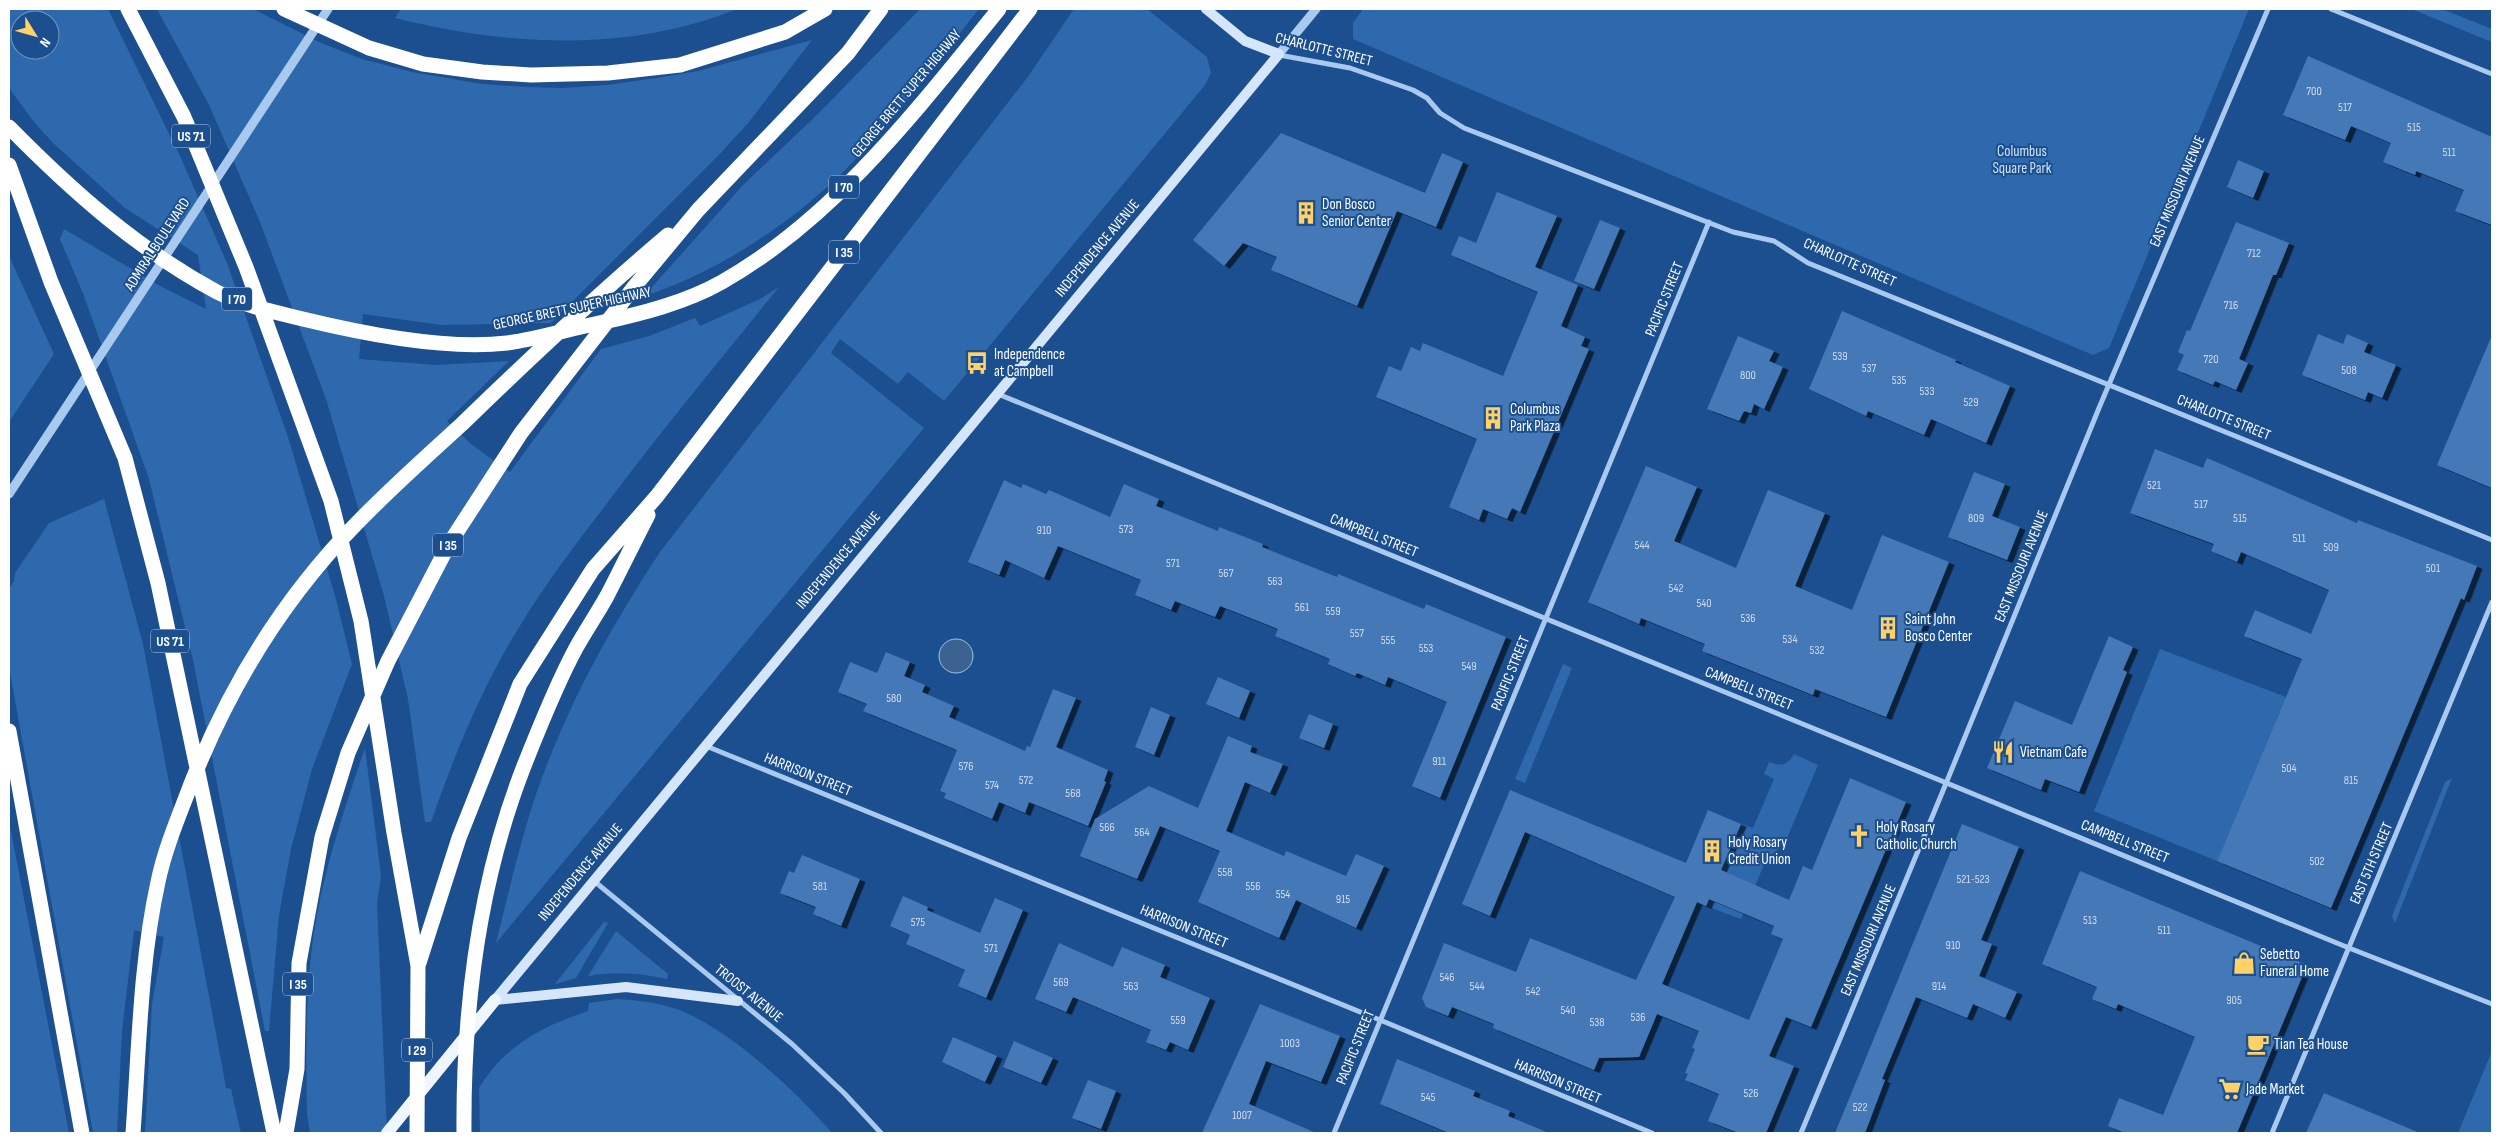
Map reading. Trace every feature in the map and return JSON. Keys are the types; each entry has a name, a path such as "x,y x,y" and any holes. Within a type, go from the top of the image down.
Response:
{"highway":[{"name":"US 71","path":"128,9 184,117 242,258 331,501 361,622 394,833 418,966"},
{"path":"284,9 369,48 423,64 482,72 531,75 608,73 680,65 785,32 825,9"},
{"name":"I 35","path":"286,1133 297,1069 299,963 322,837 348,753 388,660 449,544 521,433 634,287 698,210 848,53 881,9"},
{"name":"GEORGE BRETT SUPER HIGHWAY","path":"9,127 83,200 129,237 219,293 276,313 358,332 460,344 506,343 647,313 721,282 784,240 860,173 924,102 999,9"},
{"name":"I 35","path":"418,966 459,838 520,684 593,569 658,496 1030,9"},
{"name":"US 71","path":"9,165 51,282 125,458 158,583 274,1133"},
{"path":"133,1133 142,996 158,881 175,825 202,757 228,700 256,649 286,606 358,522 621,274 698,210"},
{"path":"464,1133 464,1080 471,994 478,941 491,876 507,818 524,766 575,650 607,596 658,496"},
{"path":"9,731 82,1133"},
{"name":"I 29","path":"417,1133 418,966"}],"main road":[{"name":"CHARLOTTE STREET","path":"1206,9 1245,41 1279,54"},
{"name":"INDEPENDENCE AVENUE","path":"387,1133 495,1000 1279,54"},
{"path":"495,1000 626,987 738,1001"}],"street":[{"name":"ADMIRAL BOULEVARD","path":"9,494 328,9"},
{"name":"INDEPENDENCE AVENUE","path":"1279,54 1316,9"},
{"name":"EAST MISSOURI AVENUE","path":"1801,1133 2108,386 2268,9"},
{"path":"2331,9 2492,74"},
{"name":"CHARLOTTE STREET","path":"1279,54 1350,68 1413,90 1427,98 1440,113 1464,128 1734,232 1774,241 1808,263 2492,540"},
{"name":"PACIFIC STREET","path":"1334,1133 1709,222"},
{"name":"CAMPBELL STREET","path":"998,394 1546,620 1947,781 2349,948 2492,1004"},
{"name":"EAST 5TH STREET","path":"2272,1133 2492,602"},
{"name":"HARRISON STREET","path":"705,746 1380,1020 1652,1133"},
{"name":"TROOST AVENUE","path":"594,881 792,1044 844,1093 880,1133"}],"green space":[{"path":"9,9 108,9 180,156 227,263 288,437 336,599 352,664 312,769 291,849 279,915 269,1031 265,1031 193,660 149,479 84,296 60,239 64,229 162,287 206,309 198,255 125,208 53,143 34,122 9,88"},
{"path":"157,9 253,9 321,43 362,59 412,72 482,84 525,87 562,88 607,85 663,77 698,71 812,40 749,122 717,157 551,323 441,325 363,314 359,359 436,365 509,361 447,421 472,445 510,472 601,349 649,336 695,318 700,326 760,299 779,287 626,478 560,566 528,613 480,699 449,772 431,822 425,822 408,699 384,596 326,399 260,222 209,105"},
{"path":"401,9 737,9 696,23 653,33 610,39 567,40 480,35 437,27 395,18"},
{"path":"920,9 979,9 882,129 848,167 804,207 779,226 726,260 672,286 644,296 743,185 819,113"},
{"path":"1074,9 1147,9 1207,57 1211,73 1205,85 944,401 908,372 898,384 840,339 831,353 924,428 496,943 520,847 543,775 587,675 629,600 660,552 1027,78"},
{"name":"Columbus Square Park","path":"1363,9 2249,9 2109,348 2093,355 1353,39 1353,23"},
{"path":"2411,9 2442,9 2492,29 2492,42"},
{"path":"9,256 54,354 9,422"},
{"path":"104,499 143,644 226,1088 231,1089 241,1133 145,1133 152,1004 164,937 134,930 122,1031 117,1133 93,1133 9,667 9,589 14,581 15,573 49,523"},
{"path":"2160,649 2286,697 2217,861 2094,811"},
{"path":"1563,664 1572,668 1525,783 1515,779"},
{"path":"365,748 381,876 377,904 387,1133 310,1133 307,1114 306,1070 309,983 313,939 328,866"},
{"path":"1794,754 1818,765 1785,843 1766,860 1741,919 1706,906 1741,824 1753,828 1774,779 1764,774 1769,762 1784,764"},
{"path":"2452,778 2395,923 2392,916 2445,782"},
{"path":"9,821 69,1133 9,1133"},
{"path":"604,922 608,923 576,978 555,984"},
{"path":"616,931 668,974 667,979 628,973 588,976"},
{"path":"617,999 670,1007 691,1015 713,1027 758,1060 799,1098 832,1133 480,1133 479,1088 501,1060 526,1039 556,1023 588,1011 589,1003"},
{"path":"2492,1051 2492,1133 2458,1133"}],"shaded area":[{"path":"956,639 963,640 968,644 972,649 972,663 968,668 963,672 956,673 949,672 944,668 940,663 939,656 940,649 944,644 949,640"}],"building":[{"path":"2308,56 2492,137 2492,225 2455,211 2464,190 2416,171 2415,175 2383,162 2391,143 2351,126 2345,140 2283,115"},
{"name":"Don Bosco Senior Center","path":"1281,133 1425,193 1442,153 1463,162 1436,227 1397,211 1357,306 1271,270 1277,257 1243,243 1224,266 1193,240"},
{"path":"2238,160 2264,171 2253,198 2227,187"},
{"name":"Columbus Park Plaza","path":"1497,192 1557,216 1535,267 1578,285 1561,326 1585,337 1581,346 1589,349 1520,512 1512,508 1507,519 1483,509 1479,520 1449,507 1477,439 1376,397 1389,366 1401,371 1411,347 1420,351 1423,343 1503,376 1538,292 1451,255 1459,236 1476,243"},
{"path":"1600,220 1620,228 1594,289 1574,281"},
{"path":"2236,222 2289,243 2276,275 2273,275 2239,359 2248,363 2236,390 2215,381 2213,385 2177,370 2184,355 2178,352 2187,330 2190,331"},
{"path":"1842,311 1956,360 1955,362 2010,386 1986,443 1931,419 1924,435 1868,411 1866,416 1809,389"},
{"path":"2318,334 2343,344 2347,334 2368,343 2364,352 2396,365 2382,398 2368,392 2365,400 2302,375"},
{"path":"2492,335 2492,488 2437,465"},
{"path":"1738,336 1774,351 1769,361 1783,367 1764,409 1754,404 1751,413 1744,411 1739,421 1707,409"},
{"path":"2155,449 2203,468 2207,458 2357,523 2358,520 2477,566 2464,600 2461,598 2331,908 2217,861 2302,659 2244,636 2255,610 2311,634 2329,590 2241,552 2237,562 2211,551 2214,544 2130,513"},
{"path":"1646,466 1697,487 1674,541 1736,568 1768,490 1825,513 1795,586 1852,610 1882,535 1949,562 1886,717 1815,689 1813,695 1702,651 1705,644 1641,618 1639,624 1588,602"},
{"path":"1974,472 2005,484 1992,516 2020,527 2007,560 1948,537"},
{"path":"1004,480 1021,488 1023,484 1046,494 1049,490 1110,517 1124,484 1159,499 1156,506 1218,531 1219,527 1263,544 1262,547 1337,577 1338,574 1424,609 1426,604 1506,637 1440,798 1412,786 1447,702 1388,677 1385,685 1357,673 1355,676 1328,664 1330,659 1275,636 1278,629 1220,606 1215,617 1175,601 1171,610 1135,595 1141,580 1058,546 1044,578 1005,560 999,575 968,562"},
{"path":"2109,636 2133,647 2123,670 2127,672 2079,792 2045,779 2041,790 1987,768 2015,701 2072,725"},
{"path":"886,652 910,662 904,676 925,685 922,692 954,706 949,717 1025,751 1027,746 1030,747 1053,689 1076,698 1056,747 1108,770 1104,781 1106,782 1088,826 1029,802 1025,813 999,802 992,819 944,798 946,793 940,791 957,750 863,711 867,704 838,692 850,662 877,673"},
{"path":"1218,677 1250,691 1239,718 1206,704"},
{"path":"1151,707 1170,715 1154,755 1135,747"},
{"path":"1309,714 1333,724 1324,748 1299,738"},
{"path":"1228,736 1252,746 1250,752 1283,764 1270,793 1245,782 1226,831 1284,856 1286,851 1346,876 1356,854 1384,866 1356,928 1296,900 1279,938 1198,902 1220,851 1160,826 1137,879 1080,856 1095,819 1149,786 1198,808"},
{"path":"1850,778 1906,802 1811,1027 1786,1017 1769,1056 1794,1066 1766,1133 1739,1133 1708,1121 1719,1094 1685,1080 1688,1074 1685,1073 1695,1049 1692,1048 1699,1031 1657,1014 1639,1057 1599,1058 1594,1070 1493,1028 1494,1024 1452,1007 1448,1016 1426,1007 1422,998 1444,943 1516,972 1530,938 1636,980 1675,897 1525,832 1490,916 1462,904 1510,790 1686,863 1708,810 1741,824 1721,870 1789,900 1803,866 1812,870","holes":["1709,899 1774,926 1771,934 1783,939 1749,1020 1662,984 1697,902 1706,906"]},
{"path":"1962,824 2019,847 1981,940 1992,944 1979,976 2017,992 2005,1018 1973,1004 1967,1018 1916,997 1882,1079 1885,1080 1865,1133 1835,1133"},
{"path":"802,855 860,879 841,926 813,914 816,907 780,893 789,871 794,873"},
{"path":"2080,871 2307,965 2237,1133 2125,1133 2108,1126 2119,1098 2163,1115 2195,1037 2118,1004 2116,1009 2092,999 2097,987 2042,964"},
{"path":"903,896 928,907 927,910 980,933 995,898 1023,910 986,998 958,986 965,970 906,944 910,935 890,926"},
{"path":"1059,943 1113,967 1122,947 1165,965 1160,977 1210,998 1188,1050 1170,1042 1166,1050 1146,1042 1151,1030 1073,997 1066,1012 1035,999"},
{"path":"1260,1004 1340,1036 1321,1082 1266,1061 1249,1104 1316,1133 1202,1133"},
{"path":"953,1037 997,1056 985,1082 942,1062"},
{"path":"1014,1041 1053,1058 1041,1083 1003,1067"},
{"path":"1397,1059 1475,1091 1473,1096 1510,1111 1508,1116 1549,1133 1449,1133 1380,1104"},
{"path":"1088,1080 1116,1091 1101,1129 1072,1118"},
{"path":"2324,1093 2420,1133 2306,1133"}],"place":[{"name":"Don Bosco Senior Center","path":"1306,213"},
{"name":"Independence at Campbell","path":"977,363"},
{"name":"Columbus Park Plaza","path":"1493,418"},
{"name":"Saint John Bosco Center","path":"1888,628"},
{"name":"Vietnam Cafe","path":"2003,752"},
{"name":"Holy Rosary Catholic Church","path":"1859,836"},
{"name":"Holy Rosary Credit Union","path":"1712,851"},
{"name":"Sebetto Funeral Home","path":"2244,963"},
{"name":"Tian Tea House","path":"2258,1044"},
{"name":"Jade Market","path":"2230,1089"}]}
